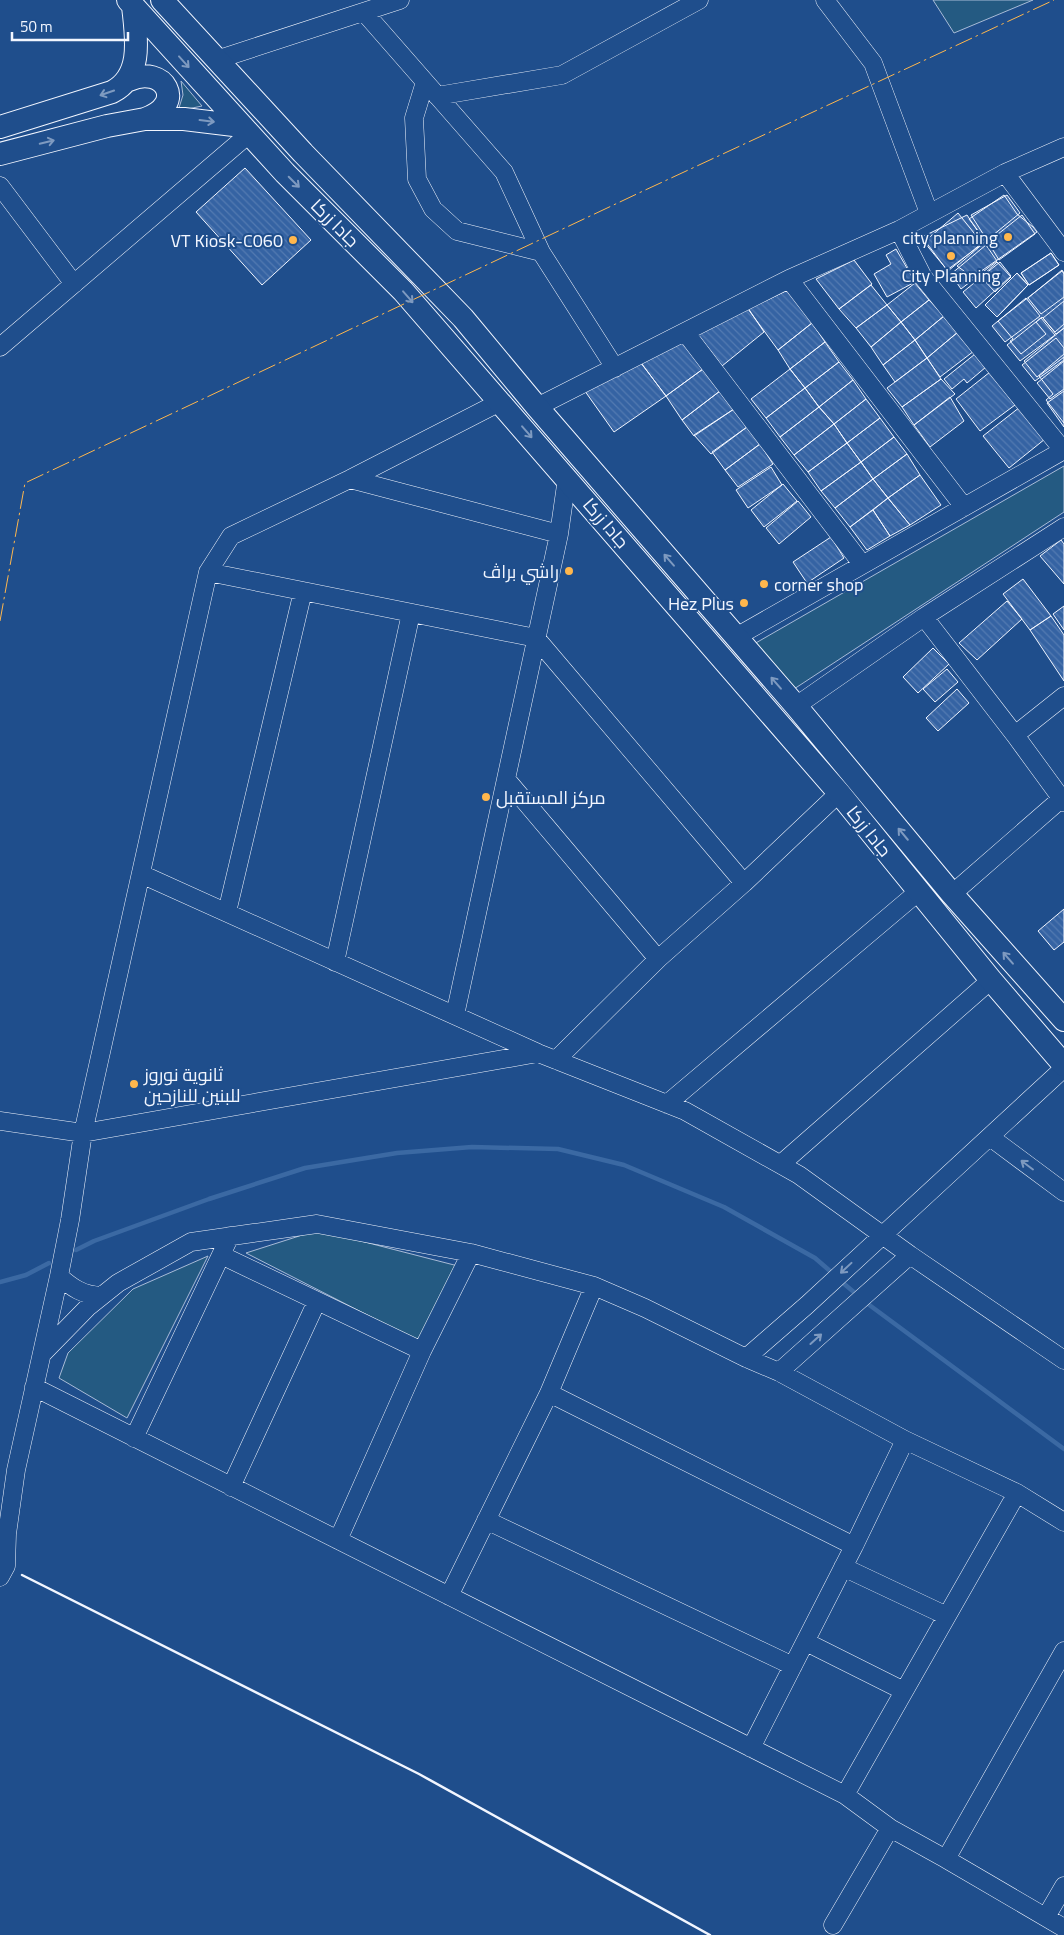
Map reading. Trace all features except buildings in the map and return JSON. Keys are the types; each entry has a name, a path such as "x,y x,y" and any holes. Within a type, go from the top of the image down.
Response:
{"main road":[{"name":"جادا زرکا","path":"162,0 303,153 463,318 537,407 796,706 952,894 1064,1020"},
{"name":"جادا زرکا","path":"130,3 285,173 403,291 839,794 1064,1067"},
{"path":"129,80 136,58 137,37 130,3"},
{"path":"0,127 112,92 121,88 129,80 144,75 152,76 164,85 168,93 169,101 156,116 107,126 0,154"},
{"path":"145,119 184,119 245,130"},
{"path":"1024,977 1064,995"}],"street":[{"path":"216,60 400,0"},
{"path":"431,89 562,74 699,0"},
{"path":"825,0 873,63 929,213"},
{"path":"364,12 504,172 541,252 615,368"},
{"path":"431,89 414,118 417,179 433,209 457,231 541,252"},
{"path":"0,347 74,284 245,130"},
{"path":"537,407 789,279 899,230 1005,173 1064,147"},
{"path":"1005,173 1064,252"},
{"path":"0,186 74,284"},
{"path":"736,637 1063,450 923,277 899,230"},
{"path":"789,279 964,507"},
{"path":"685,332 862,564"},
{"path":"0,1577 6,1566 11,1502 16,1470 59,1276 70,1220 83,1133 208,572 231,536 350,479 500,402"},
{"path":"454,1015 559,534 567,478"},
{"path":"350,479 559,534"},
{"path":"796,706 924,617 1064,527"},
{"path":"208,572 536,638 744,883"},
{"path":"227,912 303,591"},
{"path":"335,962 411,613"},
{"path":"924,617 1063,801 952,894"},
{"path":"1015,735 1064,696"},
{"path":"506,779 658,959"},
{"path":"556,1060 658,959 744,883 839,794"},
{"path":"141,874 538,1053 685,1111 799,1174 910,1255 1064,1360"},
{"path":"667,1104 918,892"},
{"path":"781,1164 991,980"},
{"path":"0,1121 83,1133 538,1053"},
{"path":"746,1358 807,1305 1064,1067"},
{"path":"990,1137 1064,1192"},
{"path":"41,1355 101,1296 118,1283 191,1242 317,1224 472,1253 594,1286 645,1308 746,1358 779,1372 905,1440 1017,1493 1064,1522"},
{"path":"134,1438 230,1236"},
{"path":"338,1540 422,1351 472,1253"},
{"path":"221,1255 422,1351"},
{"path":"779,1372 910,1255"},
{"path":"59,1276 79,1292 90,1296 101,1296"},
{"path":"449,1596 550,1393 594,1286"},
{"path":"231,1487 316,1300"},
{"path":"34,1387 845,1795 890,1828 1064,1928"},
{"path":"550,1393 854,1546"},
{"path":"751,1748 854,1546 905,1440"},
{"path":"845,1795 1017,1493"},
{"path":"486,1520 794,1666"},
{"path":"843,1567 947,1616"},
{"path":"806,1642 904,1691"},
{"path":"946,1859 1064,1651"},
{"path":"833,1925 890,1828"},
{"path":"1046,1917 1064,1886"}],"shaded area":[{"path":"933,0 1033,0 954,33"},
{"path":"181,81 202,106 178,111 183,95"},
{"path":"1064,466 1064,512 794,689 754,644"},
{"path":"318,1230 458,1266 418,1341 246,1253"},
{"path":"208,1256 127,1418 59,1378 68,1353 133,1289"}],"waterway":[{"path":"76,1250 94,1241 209,1199 305,1168 397,1153 472,1147 558,1149 624,1165 724,1207 815,1258 830,1271"},
{"path":"0,1282 26,1275 49,1263"},
{"path":"843,1283 855,1293"},
{"path":"868,1304 1064,1449"}],"wall":[{"path":"22,1575 419,1774 710,1935"}],"power":[{"path":"0,621 25,483 641,192 1054,0"}],"place":[{"name":"city planning","path":"1008,237"},
{"name":"VT Kiosk-C060","path":"293,240"},
{"name":"City Planning","path":"951,256"},
{"name":"راشي براڤ","path":"569,571"},
{"name":"corner shop","path":"764,584"},
{"name":"Hez Plus","path":"744,603"},
{"name":"مركز المستقبل","path":"486,797"},
{"name":"ثانوية نوروز للبنين للنازحين","path":"134,1084"}]}
